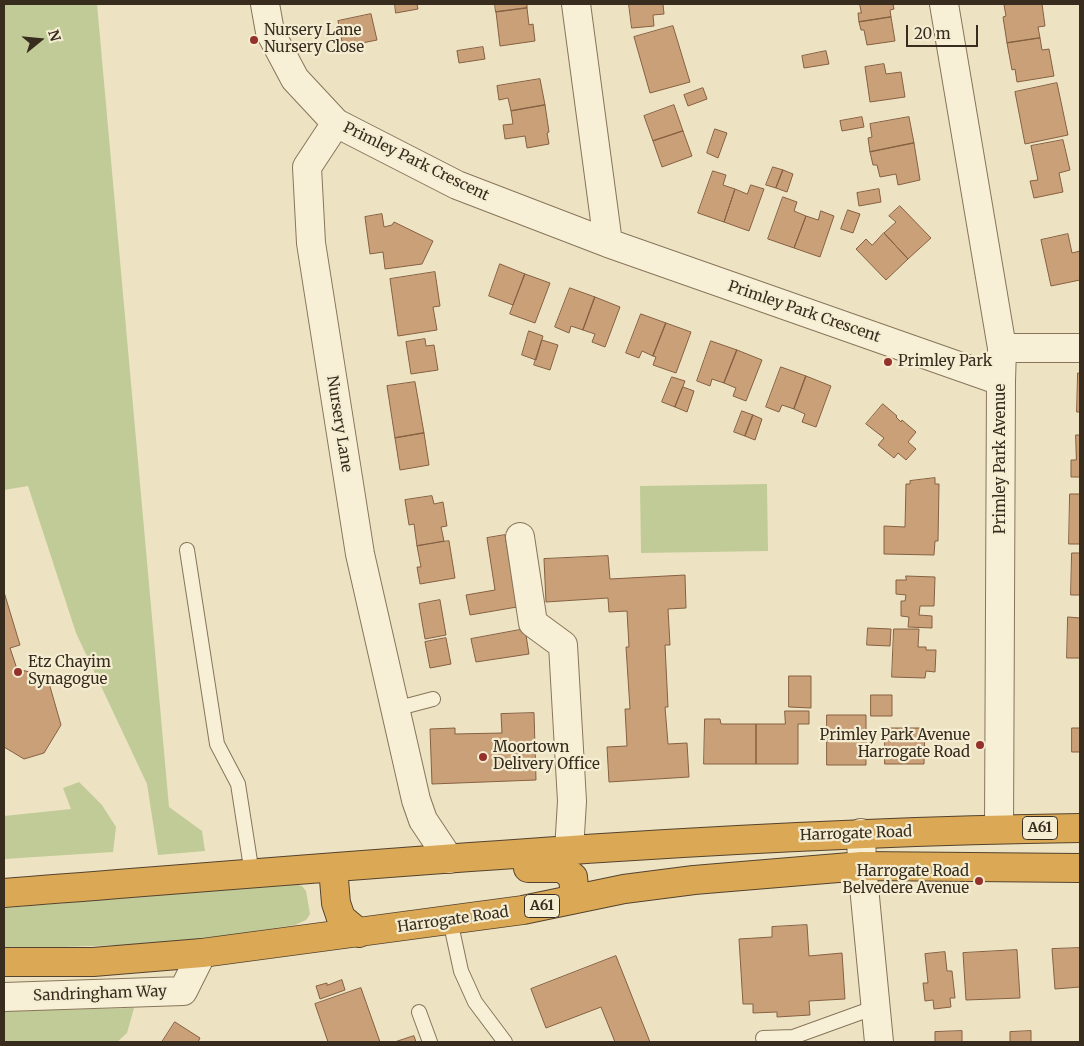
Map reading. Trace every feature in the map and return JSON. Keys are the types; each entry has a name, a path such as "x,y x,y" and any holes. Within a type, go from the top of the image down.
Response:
{"highway":[{"name":"Harrogate Road","path":"4,893 568,851 862,833 1080,828"},
{"path":"487,857 511,868 562,868 573,877 575,899"},
{"name":"Harrogate Road","path":"4,962 92,962 202,953 523,910 624,889 694,880 862,866 1080,868"},
{"path":"333,868 336,903 342,918 359,933"}],"street":[{"path":"265,4 270,32 295,80 336,123"},
{"path":"576,4 608,243"},
{"name":"Primley Park Avenue","path":"944,4 1002,348 999,829"},
{"name":"Primley Park Crescent","path":"336,123 457,185 608,243 1001,381"},
{"name":"Nursery Lane","path":"336,123 307,167 311,243 360,554 416,800 423,820 449,860"},
{"path":"1002,348 1080,348"},
{"path":"520,537 533,623 564,645 572,801 568,851"},
{"path":"862,833 862,866 879,1042"},
{"name":"Sandringham Way","path":"4,997 184,991 202,953"}],"lane":[{"path":"187,550 217,744 238,784 252,874"},
{"path":"395,709 434,699"},
{"path":"450,920 461,971 475,1002 505,1042"},
{"path":"763,1038 792,1037 876,1007"},
{"path":"419,1012 430,1042"}],"green space":[{"path":"4,4 97,4 169,807 202,831 205,851 158,855 147,784 76,633 28,486 4,490"},
{"path":"767,484 768,551 641,553 640,486"},
{"path":"79,782 102,805 116,827 113,852 4,859 4,816 71,809 63,788"},
{"path":"295,884 302,886 306,891 310,914 306,920 295,925 180,943 4,949 4,908"},
{"path":"134,1008 127,1033 117,1042 4,1042 4,1011"}],"building":[{"path":"395,4 417,4 418,9 396,13"},
{"path":"495,4 527,4 527,8 496,12"},
{"path":"629,4 663,4 664,14 653,15 654,26 632,28"},
{"path":"860,4 893,4 894,9 890,10 891,17 859,22"},
{"path":"1042,4 1045,26 1038,27 1040,38 1007,43 1003,17 1006,16 1004,5"},
{"path":"527,8 529,25 533,24 535,41 500,46 496,12"},
{"path":"371,14 377,40 343,47 338,21"},
{"path":"891,17 895,41 867,45 864,30 861,30 859,22"},
{"path":"673,26 690,82 650,93 634,37"},
{"path":"1040,38 1042,50 1049,49 1054,76 1017,82 1015,69 1012,70 1007,43"},
{"path":"483,47 485,59 459,63 457,51"},
{"path":"826,51 829,64 804,68 802,56"},
{"path":"884,64 886,74 901,72 905,97 870,102 865,67"},
{"path":"540,79 545,105 511,111 508,98 499,100 497,86"},
{"path":"1057,83 1068,135 1025,144 1015,92"},
{"path":"703,88 707,99 688,106 684,95"},
{"path":"545,105 549,144 527,148 525,136 505,139 503,125 513,124 511,111"},
{"path":"674,105 683,131 653,141 644,116"},
{"path":"862,117 864,127 842,131 840,121"},
{"path":"909,117 914,143 870,152 868,138 872,137 870,124"},
{"path":"715,129 727,133 718,158 707,153"},
{"path":"683,131 692,156 662,167 653,141"},
{"path":"1063,140 1070,170 1059,173 1063,192 1034,198 1030,181 1038,180 1031,146"},
{"path":"914,143 920,180 898,185 896,174 880,177 877,165 873,165 870,152"},
{"path":"773,167 783,170 776,188 766,185"},
{"path":"783,170 793,174 787,192 776,188"},
{"path":"713,171 726,175 723,185 735,189 724,222 698,213"},
{"path":"751,185 764,189 749,231 724,222 735,189 747,194"},
{"path":"879,189 881,202 859,206 857,193"},
{"path":"783,197 797,202 794,211 806,216 794,248 768,239"},
{"path":"900,206 931,238 908,259 884,233 896,222 889,216"},
{"path":"848,210 860,214 853,233 841,229"},
{"path":"821,211 834,216 820,257 794,248 806,216 818,220"},
{"path":"382,214 384,227 392,225 394,222 433,241 422,264 385,269 383,252 370,254 365,217"},
{"path":"884,233 908,259 886,280 856,249 866,239 872,245"},
{"path":"1068,234 1072,253 1080,251 1080,280 1051,286 1041,240"},
{"path":"500,264 525,274 513,305 489,296"},
{"path":"435,272 440,306 433,307 437,330 398,336 390,279"},
{"path":"525,274 550,283 535,323 510,314"},
{"path":"570,288 595,297 583,330 571,326 569,333 555,327"},
{"path":"595,297 620,307 605,347 592,342 595,334 583,330"},
{"path":"641,314 666,323 653,356 642,351 639,358 626,353"},
{"path":"666,323 691,332 676,373 653,365 656,357 653,356"},
{"path":"529,331 543,336 536,360 522,355"},
{"path":"425,339 426,346 434,345 438,370 411,374 406,342"},
{"path":"542,340 558,345 550,370 534,365"},
{"path":"711,341 737,350 724,383 712,379 710,386 697,381"},
{"path":"737,350 762,360 746,401 733,396 736,388 724,383"},
{"path":"781,367 806,376 794,409 782,405 779,412 766,407"},
{"path":"1078,373 1080,373 1080,412 1077,412"},
{"path":"806,376 831,386 816,427 802,422 805,414 794,409"},
{"path":"672,377 685,381 675,407 662,402"},
{"path":"415,382 424,433 395,438 387,386"},
{"path":"683,387 694,391 687,412 675,407"},
{"path":"883,404 901,422 902,420 916,432 908,442 916,449 906,460 898,453 894,458 878,445 884,438 866,424"},
{"path":"742,411 753,415 745,436 734,432"},
{"path":"753,415 762,419 755,440 745,436"},
{"path":"424,433 429,465 400,470 395,438"},
{"path":"1076,435 1080,435 1080,477 1071,477 1071,460 1076,460"},
{"path":"935,478 935,484 939,484 938,541 935,541 934,555 884,554 884,526 905,527 906,484 910,484 910,481"},
{"path":"1070,494 1080,494 1080,544 1069,544"},
{"path":"432,496 434,504 443,502 447,526 441,527 444,541 417,546 414,524 409,525 405,500"},
{"path":"505,535 517,607 470,615 466,595 495,590 487,538"},
{"path":"449,541 455,578 420,584 417,567 421,567 417,546"},
{"path":"1072,553 1080,553 1080,595 1071,595"},
{"path":"608,556 610,579 685,575 686,608 668,609 670,645 665,645 668,707 665,707 668,744 687,743 689,777 609,782 607,747 627,746 625,709 630,709 626,647 629,647 627,611 609,612 608,598 546,602 544,559"},
{"path":"906,576 935,577 934,606 920,606 919,615 932,616 932,628 908,627 909,617 901,616 901,601 905,601 906,595 896,594 896,580 906,580"},
{"name":"Etz Chayim Synagogue","path":"4,592 20,645 10,648 17,669 47,676 61,725 44,753 24,759 4,747"},
{"path":"440,600 446,635 425,639 419,604"},
{"path":"1068,617 1080,618 1080,658 1067,658"},
{"path":"868,628 891,629 890,646 867,645"},
{"path":"525,629 529,654 476,662 471,639"},
{"path":"894,629 919,629 918,647 926,647 926,650 936,650 935,672 926,671 925,678 892,677"},
{"path":"446,638 451,664 430,668 425,642"},
{"path":"789,676 811,676 811,708 789,707"},
{"path":"871,695 892,695 892,716 871,716"},
{"path":"785,711 809,711 809,724 798,724 798,764 756,764 756,724 785,724"},
{"name":"Moortown Delivery Office","path":"534,713 536,780 432,784 430,729 455,728 455,734 502,733 501,714"},
{"path":"827,715 866,715 866,765 827,765"},
{"path":"705,719 720,719 721,724 756,724 756,764 704,764"},
{"path":"885,728 925,728 924,764 885,764"},
{"path":"1072,728 1080,728 1080,752 1072,752"},
{"path":"807,925 809,956 842,953 845,999 809,1001 810,1015 777,1017 777,1012 753,1013 753,1004 743,1004 739,939 772,937 772,927"},
{"path":"1080,948 1080,987 1055,989 1052,949"},
{"path":"1017,950 1020,998 966,1000 963,953"},
{"path":"945,952 947,971 952,971 955,998 950,998 951,1007 934,1009 933,1000 925,1001 923,983 928,983 925,954"},
{"path":"616,956 650,1042 615,1042 601,1007 546,1028 531,989"},
{"path":"342,980 345,990 320,999 316,986"},
{"path":"361,988 380,1042 328,1042 315,1004"},
{"path":"175,1022 200,1038 198,1042 162,1042"},
{"path":"962,1031 962,1042 935,1042 935,1032"},
{"path":"1031,1031 1031,1042 1010,1042 1010,1032"},
{"path":"414,1036 416,1042 395,1042"}],"place":[{"name":"Nursery Lane Nursery Close","path":"254,40"},
{"name":"Primley Park","path":"888,362"},
{"name":"Etz Chayim Synagogue","path":"18,672"},
{"name":"Primley Park Avenue Harrogate Road","path":"980,745"},
{"name":"Moortown Delivery Office","path":"483,757"},
{"name":"Harrogate Road Belvedere Avenue","path":"979,881"}]}
